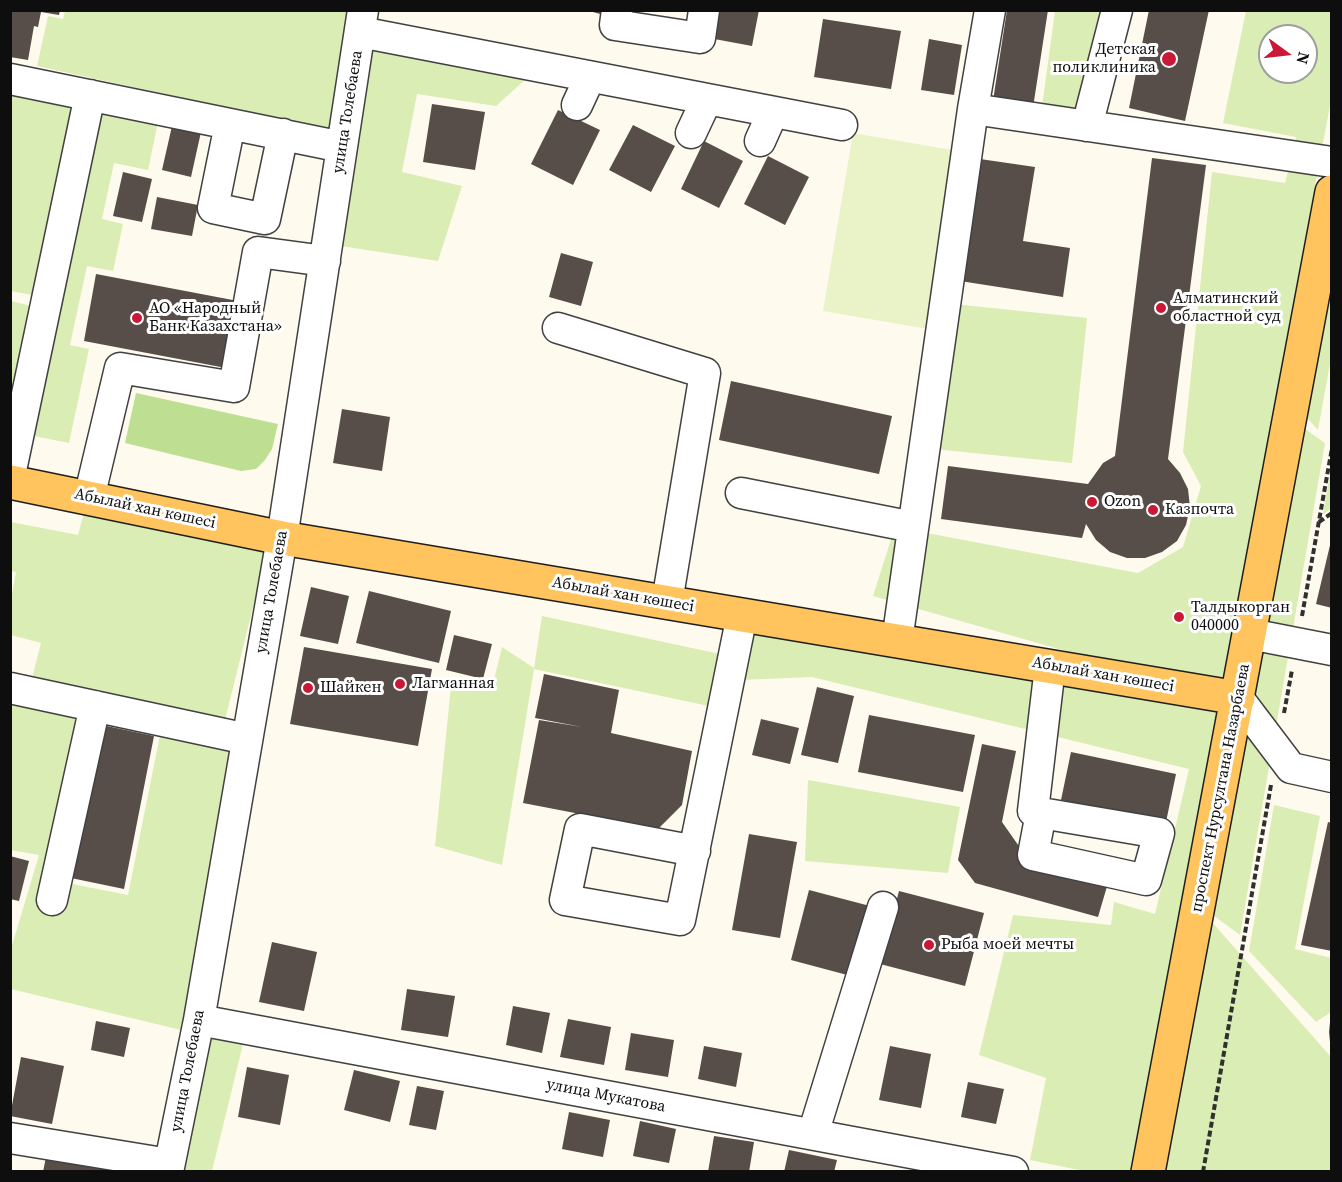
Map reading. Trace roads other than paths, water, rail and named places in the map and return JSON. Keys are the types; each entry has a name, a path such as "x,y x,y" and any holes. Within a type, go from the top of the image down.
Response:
{"main road":[{"name":"проспект Нурсултана Назарбаева","path":"1148,1172 1332,192"},
{"name":"Абылай хан көшесі","path":"10,482 282,538 1238,698"}],"street":[{"path":"617,10 615,25 700,38 704,10"},
{"path":"1087,126 1117,10"},
{"path":"897,641 973,109 981,14"},
{"path":"362,21 590,77 636,99 707,99 842,125"},
{"name":"улица Толебаева","path":"168,1168 199,1020 282,538 362,21"},
{"path":"577,105 590,77"},
{"path":"10,79 342,147"},
{"path":"10,475 90,95"},
{"path":"691,133 707,99"},
{"path":"973,109 1332,162"},
{"path":"760,141 773,112"},
{"path":"230,124 213,208 265,219 283,134"},
{"path":"89,498 120,368 234,387 258,252 325,261"},
{"path":"558,328 705,373 667,603"},
{"path":"741,493 913,527"},
{"path":"694,851 742,615"},
{"path":"1250,634 1332,650"},
{"path":"1041,813 1032,811 1050,667"},
{"path":"10,688 247,739"},
{"path":"1238,698 1291,768 1332,777"},
{"path":"52,900 95,706"},
{"path":"813,1134 883,907"},
{"name":"улица Мукатова","path":"199,1020 813,1134 890,1160 1012,1172"},
{"path":"10,1138 168,1168"}],"place":[{"name":"Детская поликлиника","path":"1169,59"},
{"name":"Алматинский областной суд","path":"1161,308"},
{"name":"AO «Народный Банк Казахстана»","path":"137,318"},
{"name":"Ozon","path":"1092,502"},
{"name":"Казпочта","path":"1153,510"},
{"name":"Талдыкорган 040000","path":"1179,617"},
{"name":"Лагманная","path":"400,684"},
{"name":"Шайкен","path":"308,688"},
{"name":"Рыба моей мечты","path":"929,945"}]}
